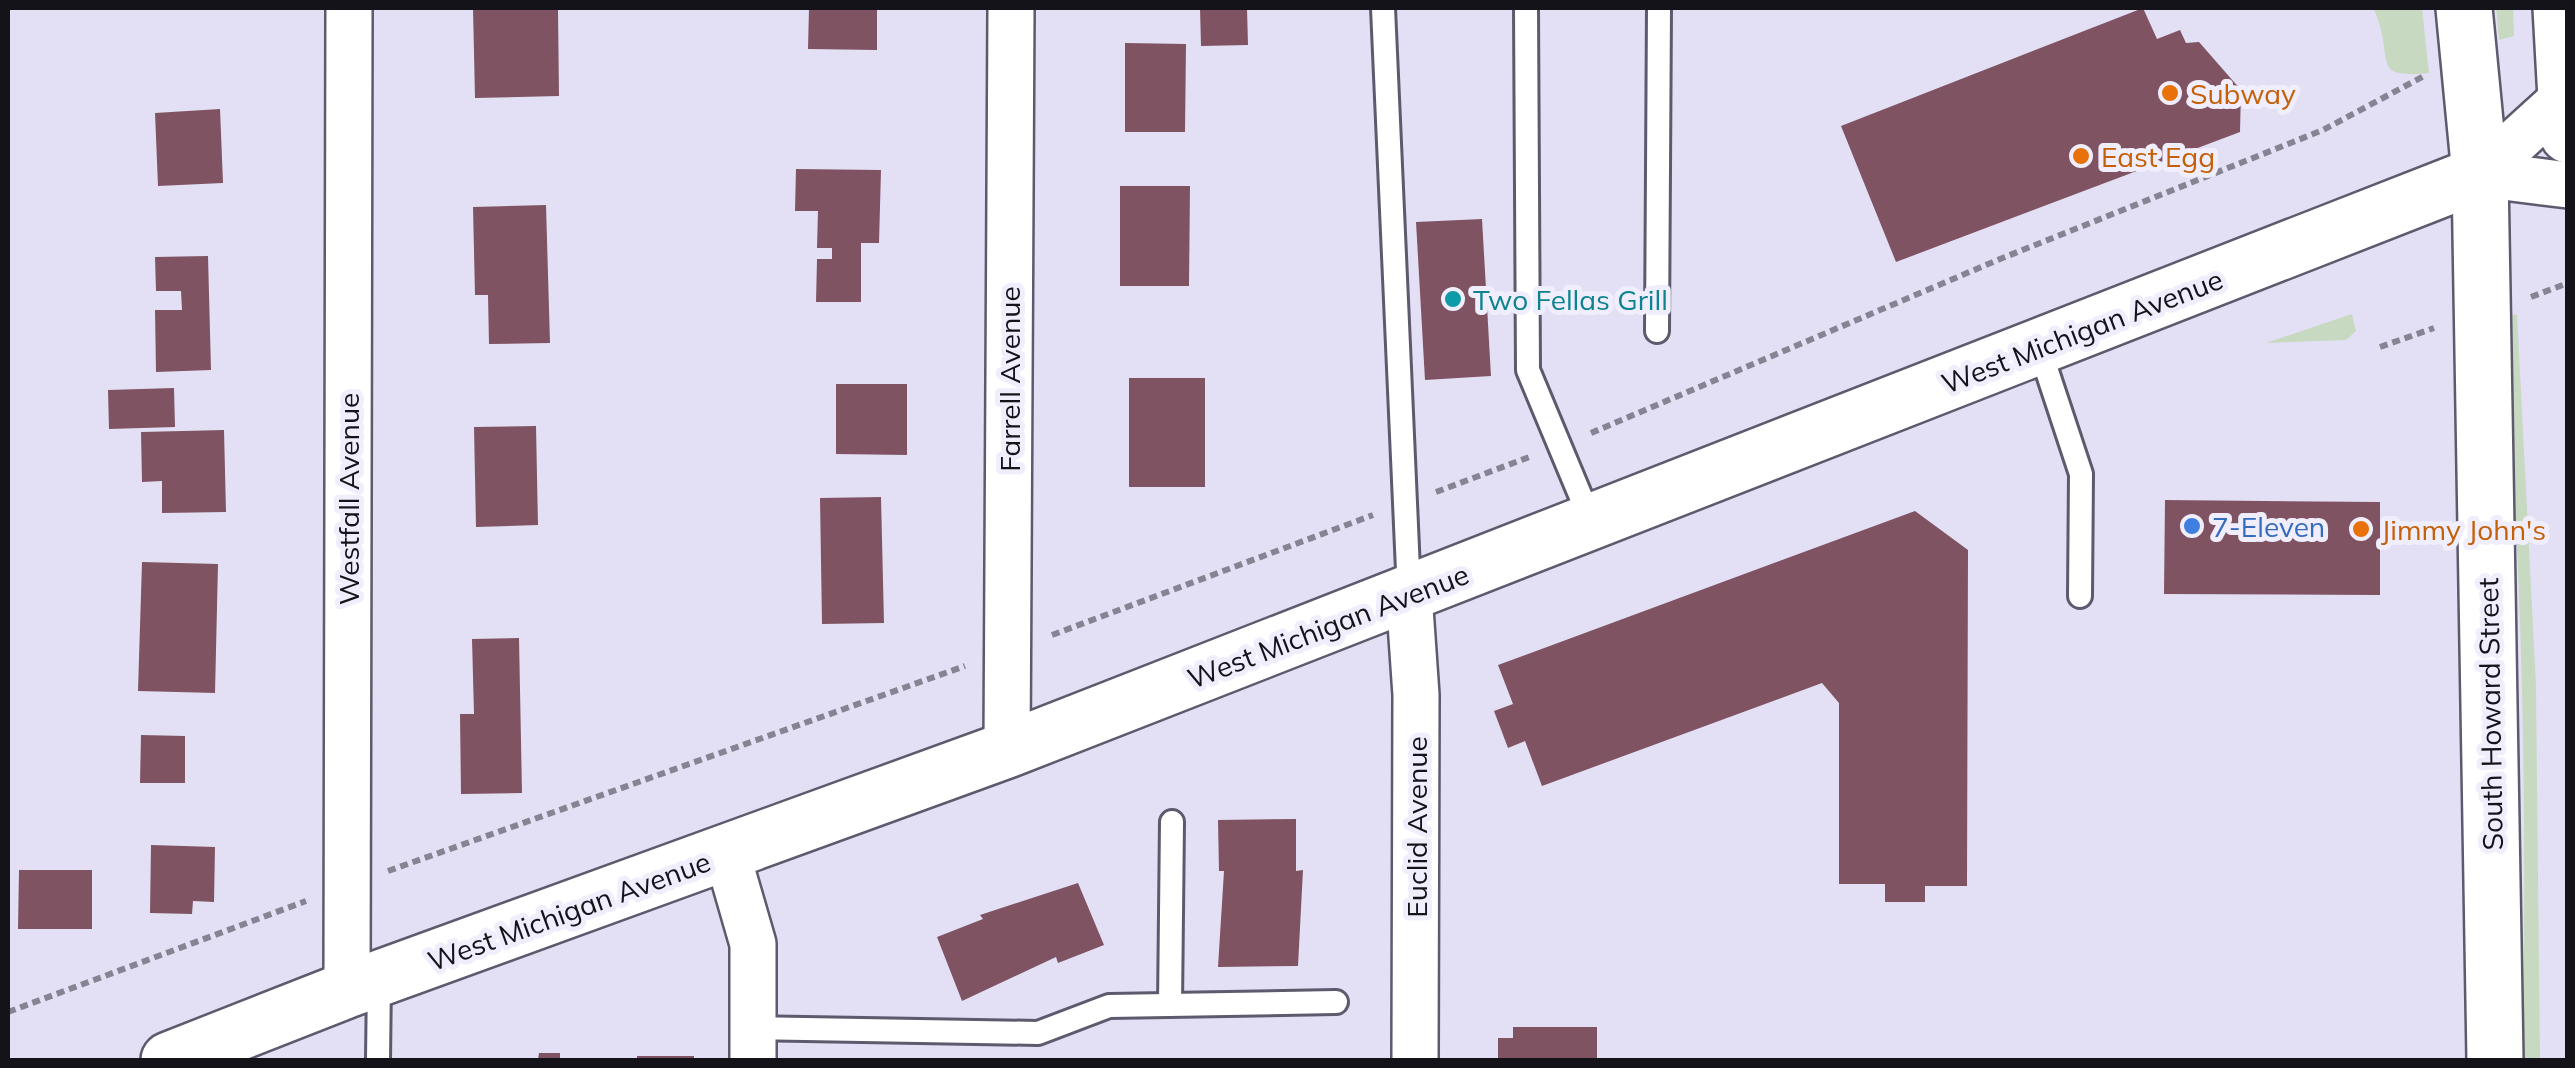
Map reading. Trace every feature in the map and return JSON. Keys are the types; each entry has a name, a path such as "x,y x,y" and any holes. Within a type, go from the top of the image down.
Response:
{"street":[{"name":"Westfall Avenue","path":"350,8 347,886 363,985"},
{"name":"Farrell Avenue","path":"1007,750 1011,8"},
{"path":"2561,8 2566,108"},
{"name":"South Howard Street","path":"2467,32 2480,174 2495,1060"},
{"name":"West Michigan Avenue","path":"169,1060 363,985 1007,750 2480,174 2566,108"},
{"name":"West Michigan Avenue","path":"2480,174 2568,185"},
{"name":"Euclid Avenue","path":"1409,594 1416,695 1415,1060"},
{"path":"727,854 753,944 753,1044"}],"lane":[{"path":"1383,8 1409,594"},
{"path":"1526,8 1528,370 1592,524"},
{"path":"1656,331 1659,8"},
{"path":"2039,346 2081,474 2080,596"},
{"path":"1170,1005 1172,822"},
{"path":"363,985 378,1060"},
{"path":"753,1044 1038,1033 1109,1006 1336,1002"}],"path":[{"path":"8,1012 347,886 1008,651 1560,446 2000,260 2323,130 2467,32"}],"green space":[{"path":"2373,8 2422,8 2429,73 2397,73 2390,68"},
{"path":"2496,8 2513,8 2514,36 2499,40"},
{"path":"2352,314 2356,331 2346,340 2266,343"},
{"path":"2517,314 2536,685 2540,1060 2523,1060 2522,689 2515,503 2500,318"}],"building":[{"path":"473,8 558,8 559,96 475,98"},
{"path":"809,8 877,8 877,50 808,49"},
{"path":"1200,8 1247,8 1248,45 1201,46"},
{"path":"2143,8 2157,39 2180,30 2186,43 2199,42 2241,90 2240,132 1896,262 1841,126"},
{"path":"1125,43 1186,44 1185,132 1125,132"},
{"path":"220,109 223,183 158,186 155,113"},
{"path":"796,169 881,170 879,243 861,243 861,302 816,302 817,259 832,259 832,248 817,248 818,211 795,211"},
{"path":"1120,186 1190,186 1189,286 1120,286"},
{"path":"546,205 550,343 489,344 488,295 475,295 473,207"},
{"name":"Two Fellas Grill","path":"1482,219 1491,376 1425,380 1416,222"},
{"path":"208,256 211,370 156,372 155,310 182,310 181,291 156,291 155,257"},
{"path":"1129,378 1205,378 1205,487 1129,487"},
{"path":"836,384 907,384 907,455 836,454"},
{"path":"174,388 175,427 109,429 108,390"},
{"path":"536,426 538,525 476,527 474,427"},
{"path":"224,430 226,512 162,513 162,481 142,482 141,432"},
{"path":"881,497 884,623 822,624 820,498"},
{"path":"2165,500 2380,502 2380,595 2164,594"},
{"path":"1915,511 1968,550 1967,886 1925,886 1925,902 1885,902 1885,884 1839,884 1839,703 1822,683 1542,786 1525,741 1508,748 1494,711 1513,704 1498,665"},
{"path":"142,562 218,564 215,693 138,691"},
{"path":"519,638 522,793 461,794 460,714 474,714 472,639"},
{"path":"141,735 185,736 185,783 140,783"},
{"path":"1296,819 1296,871 1303,870 1298,966 1218,967 1224,871 1219,871 1218,820"},
{"path":"151,845 215,847 214,902 193,901 192,914 150,913"},
{"path":"19,870 92,870 92,929 18,929"},
{"path":"1078,883 1104,945 1058,963 1056,957 962,1001 937,937 983,919 980,915"},
{"path":"1513,1027 1597,1027 1597,1060 1498,1060 1498,1038 1513,1038"},
{"path":"539,1053 560,1053 560,1060 538,1060"},
{"path":"637,1056 694,1056 694,1060 637,1060"}],"place":[{"name":"Subway","path":"2170,93"},
{"name":"East Egg","path":"2081,156"},
{"name":"Two Fellas Grill","path":"1453,299"},
{"name":"7-Eleven","path":"2192,526"},
{"name":"Jimmy John's","path":"2361,529"}]}
